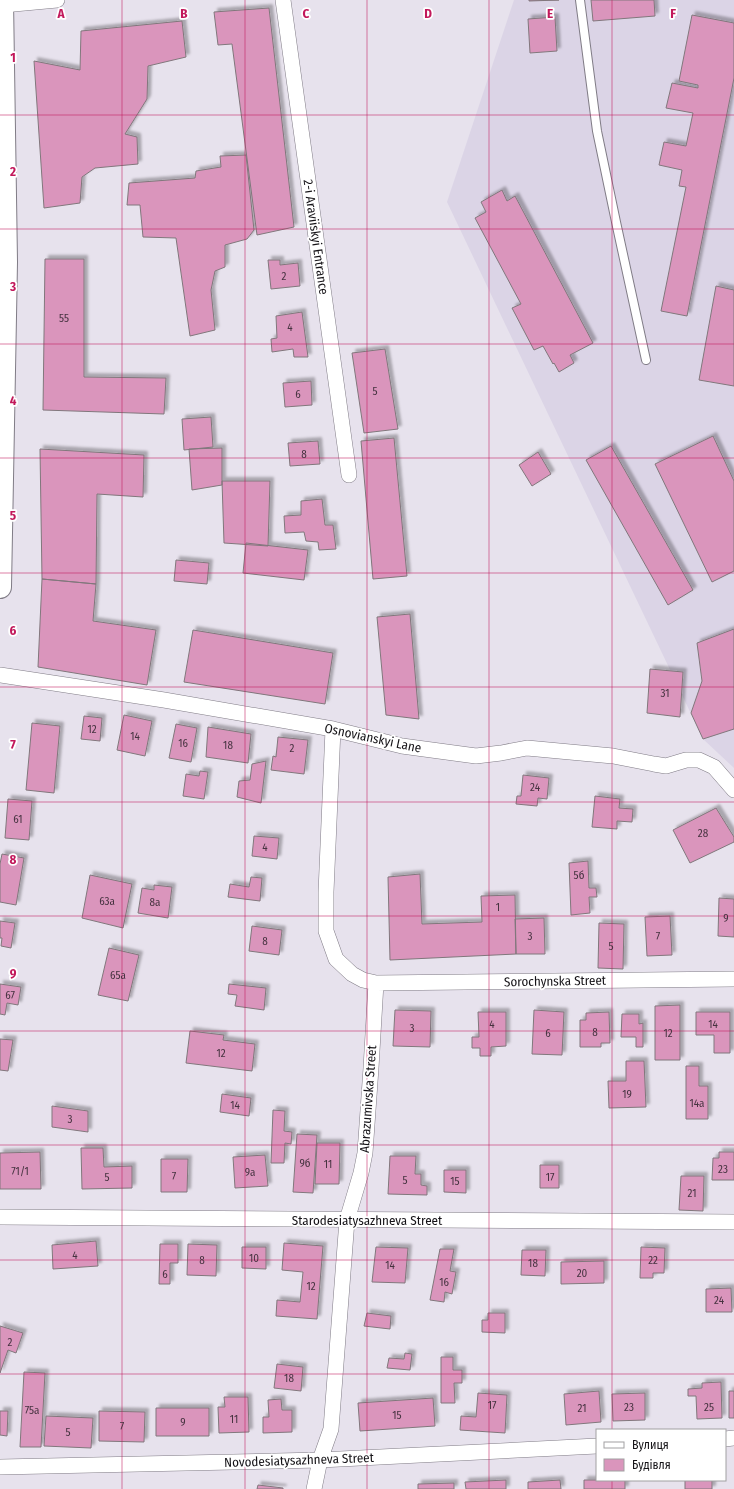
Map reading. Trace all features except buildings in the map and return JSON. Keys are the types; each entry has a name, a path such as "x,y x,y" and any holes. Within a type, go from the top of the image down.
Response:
{"street":[{"path":"0,579 3,262 2,14 57,0"},
{"name":"2-i Araviiskyi Entrance","path":"284,0 349,475"},
{"name":"Osnovianskyi Lane","path":"0,676 164,700 333,729 402,746 476,756 527,748 613,756 666,766 686,760 699,760 714,767 734,790"},
{"path":"333,729 326,892 326,931 336,959 352,974 363,980 376,983"},
{"name":"Sorochynska Street","path":"376,983 734,979"},
{"name":"Abrazumivska Street","path":"314,1489 320,1460 331,1429 347,1220 361,1173 365,1153 376,983"},
{"name":"Starodesiatysazhneva Street","path":"0,1217 734,1222"},
{"name":"Novodesiatysazhneva Street","path":"0,1467 320,1460 596,1446"}],"lane":[{"path":"580,0 598,131 646,360"}],"shaded area":[{"path":"514,0 734,0 734,768 703,739 447,202"}]}
